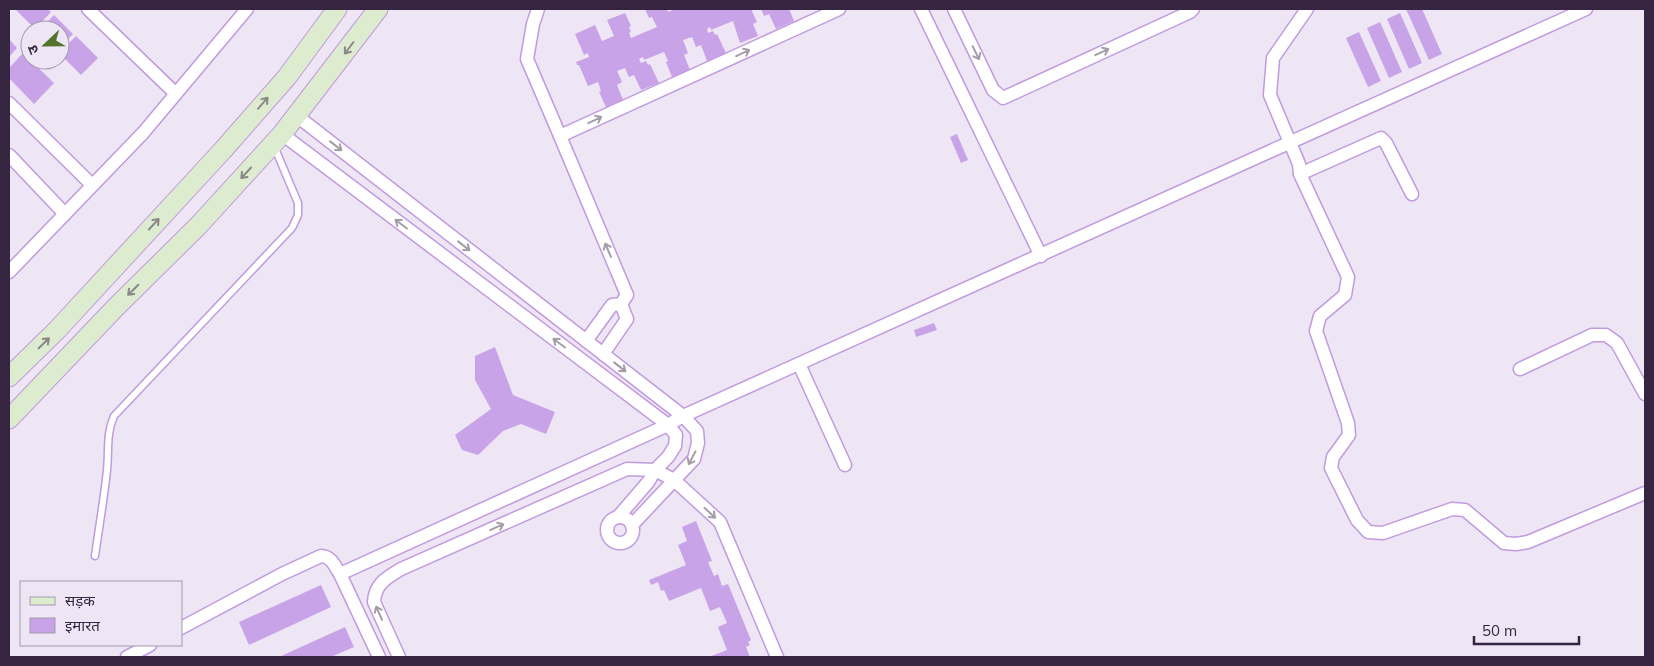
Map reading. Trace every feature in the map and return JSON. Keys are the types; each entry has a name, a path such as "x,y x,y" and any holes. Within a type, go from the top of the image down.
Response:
{"street":[{"path":"88,9 175,93"},
{"path":"9,272 143,132 247,9"},
{"path":"9,377 57,330 223,150 287,77 337,9"},
{"path":"9,419 117,306 198,226 278,140 378,9"},
{"path":"538,9 533,24 527,59 627,295 621,304 612,305 586,341"},
{"path":"560,136 839,9"},
{"path":"921,9 1041,256"},
{"path":"954,9 993,90 1003,98 1193,9"},
{"path":"1307,9 1273,58 1270,95 1287,144 1299,164 1299,173 1348,277 1345,295 1320,316 1316,331 1348,423 1349,435 1333,457 1331,468 1357,520 1368,532 1383,533 1452,509 1465,510 1504,543 1516,544 1528,542 1645,492"},
{"path":"340,574 682,416 1586,9"},
{"path":"9,102 92,185"},
{"path":"278,140 668,424 676,435 675,446 649,481 618,517 610,520 606,528 606,533 611,540 619,544 628,541 632,534 632,525 694,459 698,444 697,431 682,416 297,116"},
{"path":"1299,173 1381,138 1386,143 1412,194"},
{"path":"9,155 65,214"},
{"path":"603,354 627,319 621,304"},
{"path":"1520,369 1592,335 1606,335 1617,343 1645,394"},
{"path":"798,364 845,465"},
{"path":"399,657 374,602 374,594 378,586 386,578 401,569 627,469 656,470 674,480 720,522 777,657"},
{"path":"618,517 626,519 632,525"},
{"path":"182,627 282,574 321,556 326,556 340,574 379,657"},
{"path":"127,657 148,646"}],"lane":[{"path":"94,556 107,469 108,434 114,416 292,228 298,215 298,203 278,140"}],"building":[{"path":"15,9 48,9 51,12 43,20 26,20"},
{"path":"645,9 667,9 668,12 675,9 751,9 757,22 753,24 758,36 740,43 733,21 711,30 710,27 707,29 708,33 713,31 715,35 717,34 726,53 707,61 701,45 696,47 692,37 683,40 688,53 684,55 690,70 672,77 664,52 644,60 643,57 639,59 641,63 646,61 648,65 650,64 659,83 641,90 634,75 629,77 625,68 617,71 622,82 617,85 623,100 606,107 599,92 601,91 598,82 588,86 579,65 577,65 576,62 589,57 588,53 584,55 575,34 595,25 602,41 614,36 607,20 625,13 631,26 629,27 631,32 629,33 631,38 657,27 652,17 649,18"},
{"path":"761,9 789,9 794,21 776,29 769,14 764,16"},
{"path":"1406,9 1422,9 1442,54 1429,60"},
{"path":"1400,13 1422,63 1409,69 1387,19"},
{"path":"54,15 59,20 49,20"},
{"path":"1380,22 1402,72 1389,78 1367,28"},
{"path":"1359,32 1381,81 1368,87 1346,38"},
{"path":"76,36 98,58 81,75 70,64 70,42"},
{"path":"9,39 17,48 9,57"},
{"path":"20,56 20,70 41,70 54,83 34,104 9,78 9,68"},
{"path":"957,134 968,160 961,163 950,137"},
{"path":"934,323 937,330 916,337 914,330"},
{"path":"495,347 513,395 555,412 546,434 521,424 503,431 478,455 462,450 455,435 491,409 475,380 475,356"},
{"path":"696,521 712,561 708,562 714,576 718,574 722,586 728,584 751,640 748,642 750,645 746,647 750,657 709,657 727,650 718,627 727,623 720,607 710,611 701,588 669,601 664,590 661,591 658,582 651,585 649,580 686,565 678,545 687,541 682,527"},
{"path":"321,585 331,607 249,645 239,622"},
{"path":"345,627 354,647 331,657 279,657"}]}
